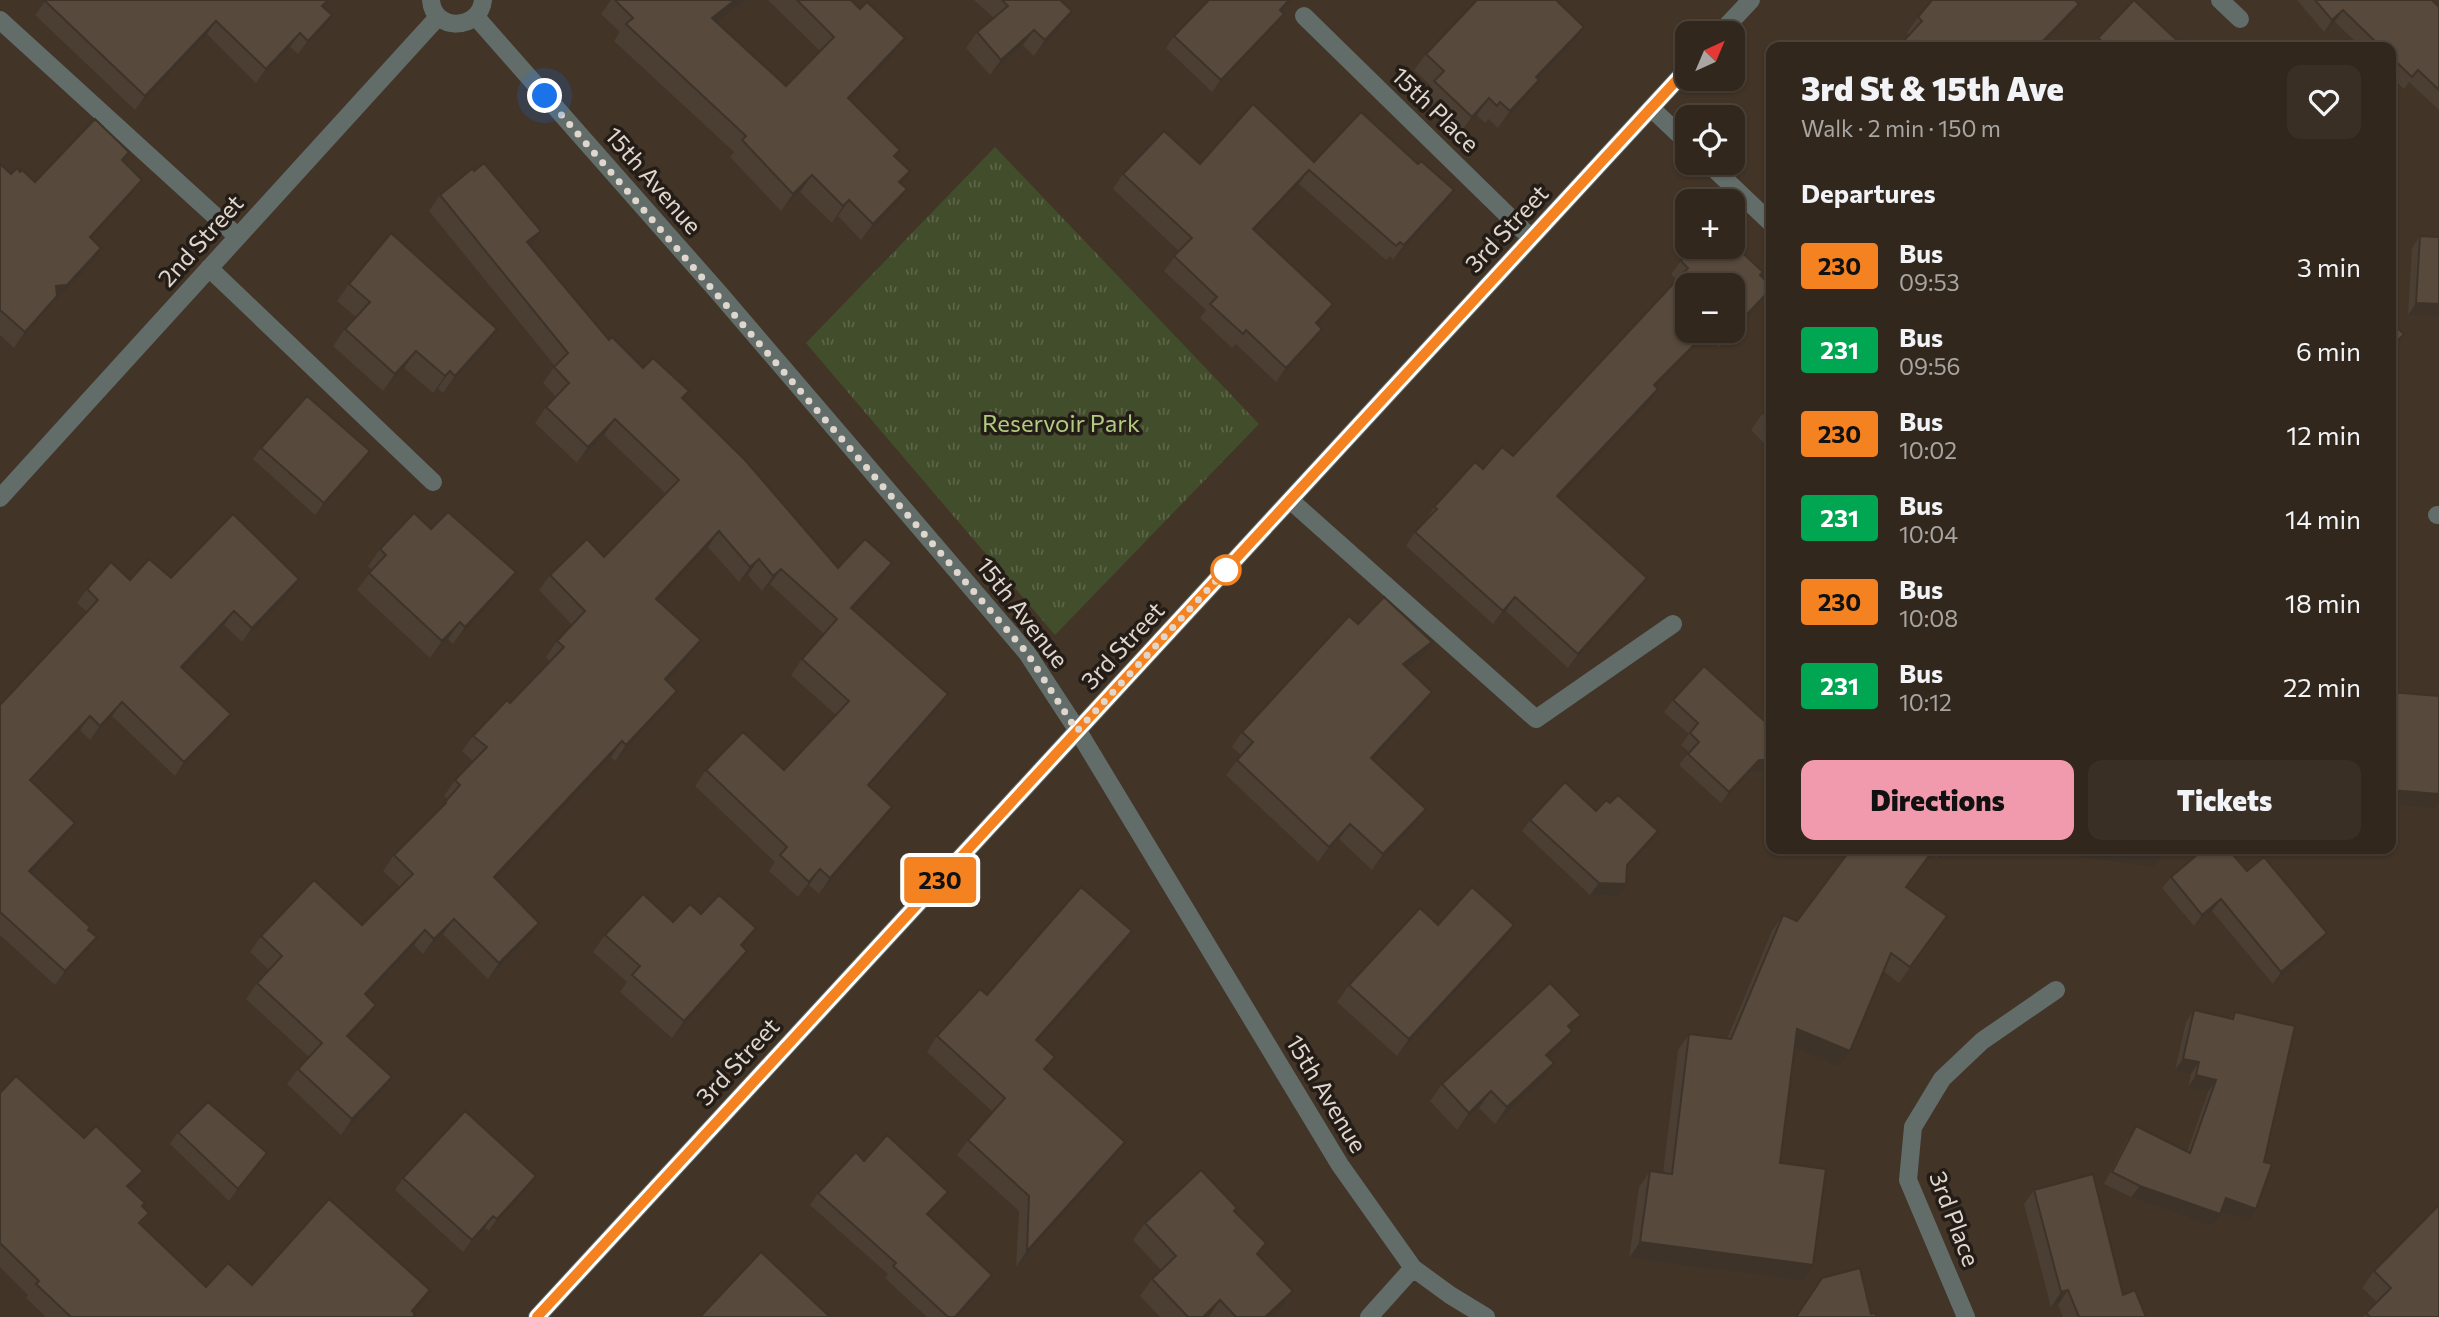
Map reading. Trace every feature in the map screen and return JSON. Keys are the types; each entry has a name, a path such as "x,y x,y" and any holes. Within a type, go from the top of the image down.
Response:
{"street":[{"path":"431,0 438,18 450,24 464,24 479,8"},
{"path":"1731,21 1751,0"},
{"path":"2220,0 2240,19"},
{"name":"15th Avenue","path":"479,8 1027,653 1340,1164 1413,1268 1486,1317"},
{"name":"15th Place","path":"1304,16 1531,238"},
{"name":"2nd Street","path":"0,498 6,478 209,268 438,18"},
{"path":"0,20 238,237"},
{"name":"3rd Street","path":"537,1317 1675,82"},
{"path":"1651,108 1675,131"},
{"path":"1721,175 1766,218"},
{"path":"209,268 433,482"},
{"path":"1290,500 1536,719 1673,624"},
{"name":"3rd Place","path":"1966,1317 1908,1180 1913,1127 1942,1079 1982,1041 2056,990"},
{"path":"1369,1317 1413,1268"}],"green space":[{"name":"Reservoir Park","path":"995,147 1259,424 1055,635 806,343"}],"building":[{"path":"46,0 328,0 322,6 332,15 308,41 300,33 266,69 216,21 145,96"},
{"path":"615,0 735,0 712,18 786,86 834,37 797,0 851,0 860,9 867,2 905,38 848,98 900,150 894,156 910,171 899,182 907,189 873,224 849,200 843,206 812,175 793,194 742,140 746,136 626,24 633,18"},
{"path":"1002,0 1060,0 1072,11 1045,40 1034,30 1001,60 977,32 1008,6"},
{"path":"1209,0 1289,0 1280,10 1284,14 1221,80 1174,36"},
{"path":"1477,0 1556,0 1584,27 1536,77 1539,80 1510,111 1500,102 1497,106 1489,98 1472,117 1434,81 1444,71 1426,54"},
{"path":"1932,0 2075,0 2079,4 2042,42 1903,42 1922,21 1918,17"},
{"path":"2134,0 2179,42 2102,42 2098,38"},
{"path":"2315,0 2432,0 2439,7 2439,90 2418,70 2412,77 2396,62 2396,42 2376,42 2343,10 2332,20"},
{"path":"1253,104 1314,162 1361,112 1418,164 1421,161 1454,190 1404,245 1400,242 1396,246 1309,170 1253,229 1333,304 1316,323 1322,329 1286,368 1246,330 1243,334 1210,304 1217,297 1174,256 1192,238 1123,174 1164,131 1200,164"},
{"path":"95,119 129,152 122,160 142,180 90,237 101,248 67,285 56,286 57,296 25,332 0,310 0,164 11,174 17,168 20,172 22,170 35,182"},
{"path":"484,163 541,231 527,242 609,340 612,337 643,368 653,358 689,391 682,398 745,460 838,568 865,539 892,563 851,608 948,694 868,785 892,807 830,878 820,869 809,882 780,855 787,847 706,770 743,732 784,770 849,701 802,659 837,619 781,569 773,576 759,559 750,567 719,531 656,599 701,640 665,679 677,691 626,745 622,741 494,877 539,923 499,963 454,919 434,939 425,930 365,994 376,1005 347,1036 392,1077 352,1119 298,1069 322,1043 257,983 282,956 261,936 314,880 362,925 413,874 394,855 446,803 460,785 455,780 487,747 473,736 507,700 510,703 564,647 557,641 585,611 550,575 587,539 604,557 679,480 615,419 588,447 546,407 569,383 554,367 568,353 440,195 473,168 474,171"},
{"path":"391,233 497,329 455,376 450,371 445,376 416,351 395,374 345,329 370,302 349,284"},
{"path":"2420,236 2439,237 2439,304 2416,303"},
{"path":"1745,255 1763,272 1760,275 1766,281 1766,294 1745,316 1745,273 1683,273 1688,268 1681,261 1745,259"},
{"path":"1675,282 1675,343 1696,343 1654,385 1658,389 1557,496 1647,578 1578,654 1515,597 1503,611 1415,532 1475,462 1483,469 1502,447 1513,456"},
{"path":"2396,327 2404,334 2396,343"},
{"path":"307,396 370,451 324,503 261,448"},
{"path":"448,512 516,572 465,627 460,622 442,641 369,573 386,555 380,549 414,513 431,529"},
{"path":"233,514 299,579 252,628 234,611 181,667 231,714 184,762 122,702 100,726 90,716 30,780 75,823 29,871 90,927 88,930 97,937 65,971 0,912 0,705 98,600 87,589 111,562 130,580 149,559 171,578"},
{"path":"1384,597 1432,642 1403,664 1432,692 1371,758 1426,809 1383,854 1350,824 1329,847 1237,760 1253,742 1242,732 1349,616 1358,624"},
{"path":"1704,666 1766,722 1766,760 1759,760 1729,792 1688,754 1699,742 1690,733 1698,723 1673,700"},
{"path":"2396,692 2439,696 2439,794 2396,790"},
{"path":"1565,782 1596,811 1606,800 1610,803 1618,795 1658,831 1627,865 1626,884 1599,883 1530,820"},
{"path":"1847,854 1930,854 1906,887 1947,916 1910,967 1891,953 1850,1051 1797,1029 1780,1163 1826,1169 1813,1265 1640,1242 1650,1171 1672,1174 1689,1034 1731,1039 1783,915 1797,921"},
{"path":"2198,854 2232,854 2247,871 2264,857 2327,933 2281,972 2221,899 2202,915 2171,877"},
{"path":"1081,887 1132,931 1036,1040 1055,1057 1044,1069 1125,1142 1027,1251 1029,1196 968,1140 1005,1098 937,1036 980,989 987,995"},
{"path":"1472,887 1514,925 1409,1039 1349,985 1420,908 1438,925"},
{"path":"643,894 673,922 690,904 701,914 719,895 756,928 741,945 747,951 684,1021 632,975 640,966 605,935"},
{"path":"1550,983 1581,1015 1568,1026 1572,1031 1546,1055 1554,1063 1507,1107 1491,1091 1469,1113 1442,1084"},
{"path":"2194,1010 2233,1019 2235,1012 2295,1026 2264,1162 2272,1164 2256,1209 2226,1198 2220,1214 2140,1186 2112,1172 2136,1126 2190,1153 2216,1080 2196,1075 2199,1062 2183,1059"},
{"path":"16,1076 84,1138 96,1126 143,1171 127,1186 145,1203 142,1206 149,1213 139,1223 206,1287 228,1263 252,1285 329,1199 430,1290 412,1311 415,1314 413,1317 71,1317 36,1284 39,1281 0,1243 0,1093"},
{"path":"208,1102 267,1153 238,1189 178,1132"},
{"path":"465,1111 536,1176 497,1219 493,1216 472,1240 403,1178"},
{"path":"887,1135 948,1192 927,1214 992,1275 955,1317 948,1317 893,1266 896,1263 818,1193 856,1152 864,1161"},
{"path":"1201,1170 1237,1208 1234,1211 1266,1243 1257,1254 1293,1291 1265,1317 1236,1317 1220,1300 1203,1317 1188,1317 1152,1279 1176,1256 1145,1223"},
{"path":"2093,1174 2123,1295 2135,1290 2146,1317 2079,1317 2068,1290 2061,1292 2034,1190"},
{"path":"2439,1205 2439,1317 2370,1317 2366,1313 2391,1288 2374,1271"},
{"path":"761,1252 830,1317 700,1317"},
{"path":"1860,1268 1871,1314 1875,1313 1876,1317 1796,1317 1822,1278"}],"bus line":[{"name":"230","path":"537,1317 1675,82"}],"route":[{"path":"545,96 737,314 1027,653 1077,731 1226,570"}]}
